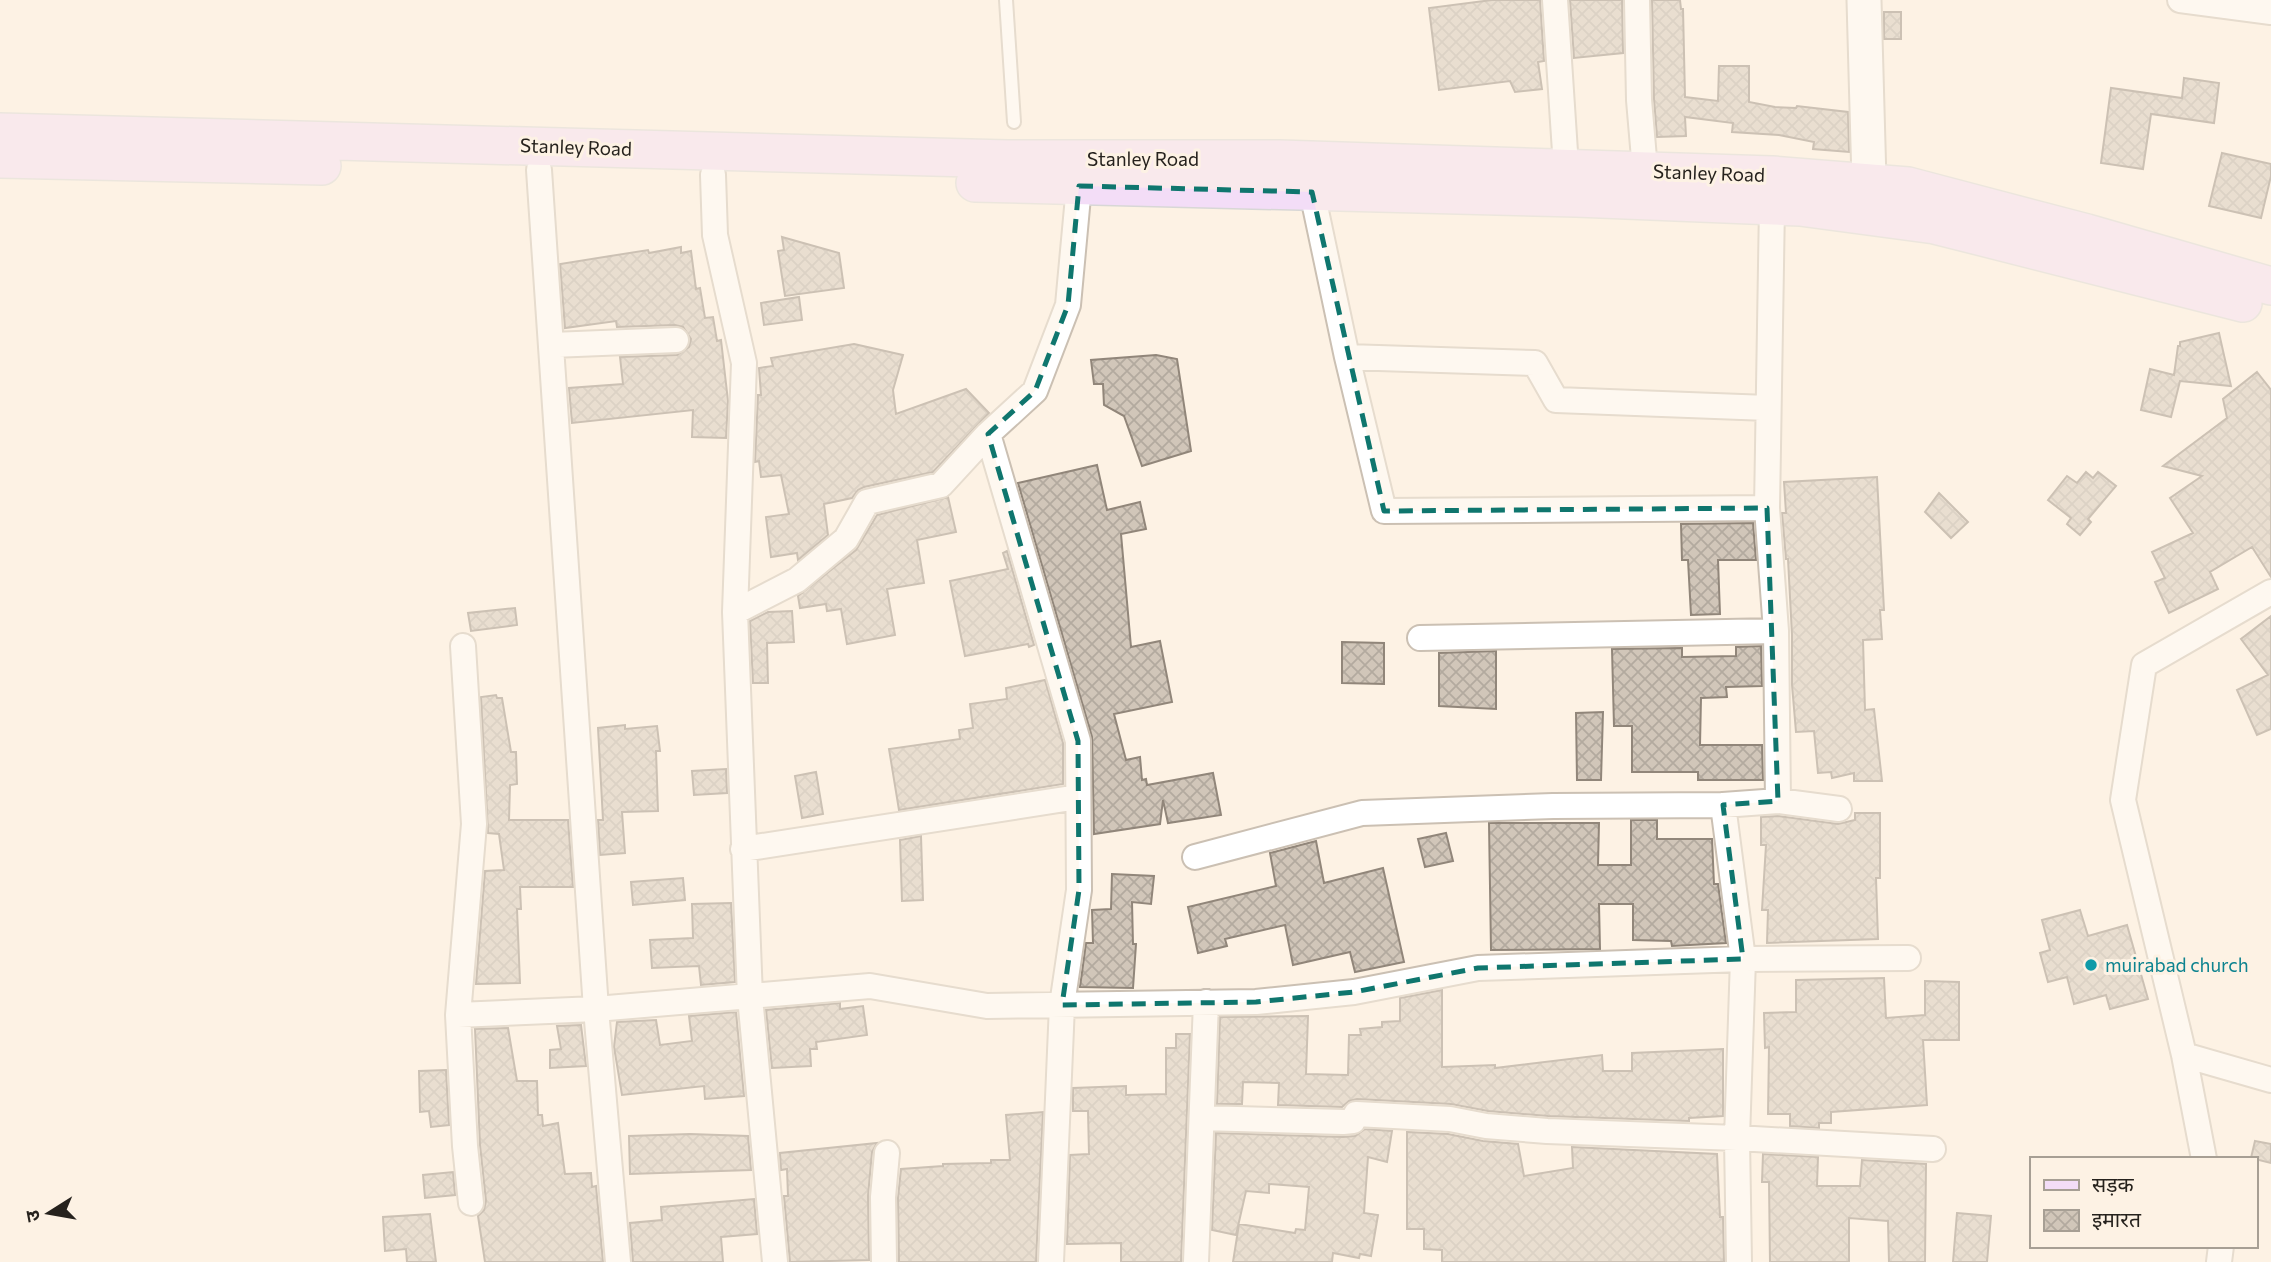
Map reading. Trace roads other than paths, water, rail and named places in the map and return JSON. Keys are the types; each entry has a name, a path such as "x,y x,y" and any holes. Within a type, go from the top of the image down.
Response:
{"main road":[{"name":"Stanley Road","path":"0,132 1008,159 1280,159 1645,170 1935,225 2271,310"},
{"name":"Stanley Road","path":"0,159 539,170 1312,192 1791,196 1869,181 1908,186 2087,233 2271,286"}],"street":[{"path":"1555,0 1566,167"},
{"path":"1637,0 1639,100 1645,170"},
{"path":"1864,0 1869,181"},
{"path":"2180,0 2271,12"},
{"path":"539,170 596,1009 618,1262"},
{"path":"713,175 715,235 744,363 735,612 743,849 750,997 775,1262"},
{"path":"735,612 797,580 807,572 846,539 867,502 942,485 988,434 1035,391 1068,305 1079,186"},
{"path":"1312,192 1384,511 1767,508"},
{"path":"1779,801 1776,631 1767,508 1768,408 1791,196"},
{"path":"552,345 676,340"},
{"path":"1348,357 1535,363 1556,400 1768,408"},
{"path":"988,434 1078,741 1079,890 1062,1005 1051,1262"},
{"path":"2204,1157 2184,1055 2123,800 2144,665 2271,592"},
{"path":"1420,638 1776,631"},
{"path":"463,646 474,824 458,1014 471,1203"},
{"path":"743,849 1078,797"},
{"path":"1195,857 1362,813 1553,806 1723,805 1779,801 1839,809"},
{"path":"1723,805 1744,958 1738,1138 1739,1262"},
{"path":"458,1014 596,1009 870,986 987,1006 1256,1002 1354,992 1478,968 1744,958 1908,958"},
{"path":"1196,1262 1206,1002"},
{"path":"2184,1055 2271,1080"},
{"path":"1202,1118 1343,1122 1353,1121 1356,1114 1450,1119 1486,1126 1547,1131 1933,1149"},
{"path":"884,1262 883,1197 887,1153"}],"lane":[{"path":"1006,0 1014,122"}],"place":[{"name":"muirabad church","path":"2091,965"}]}
